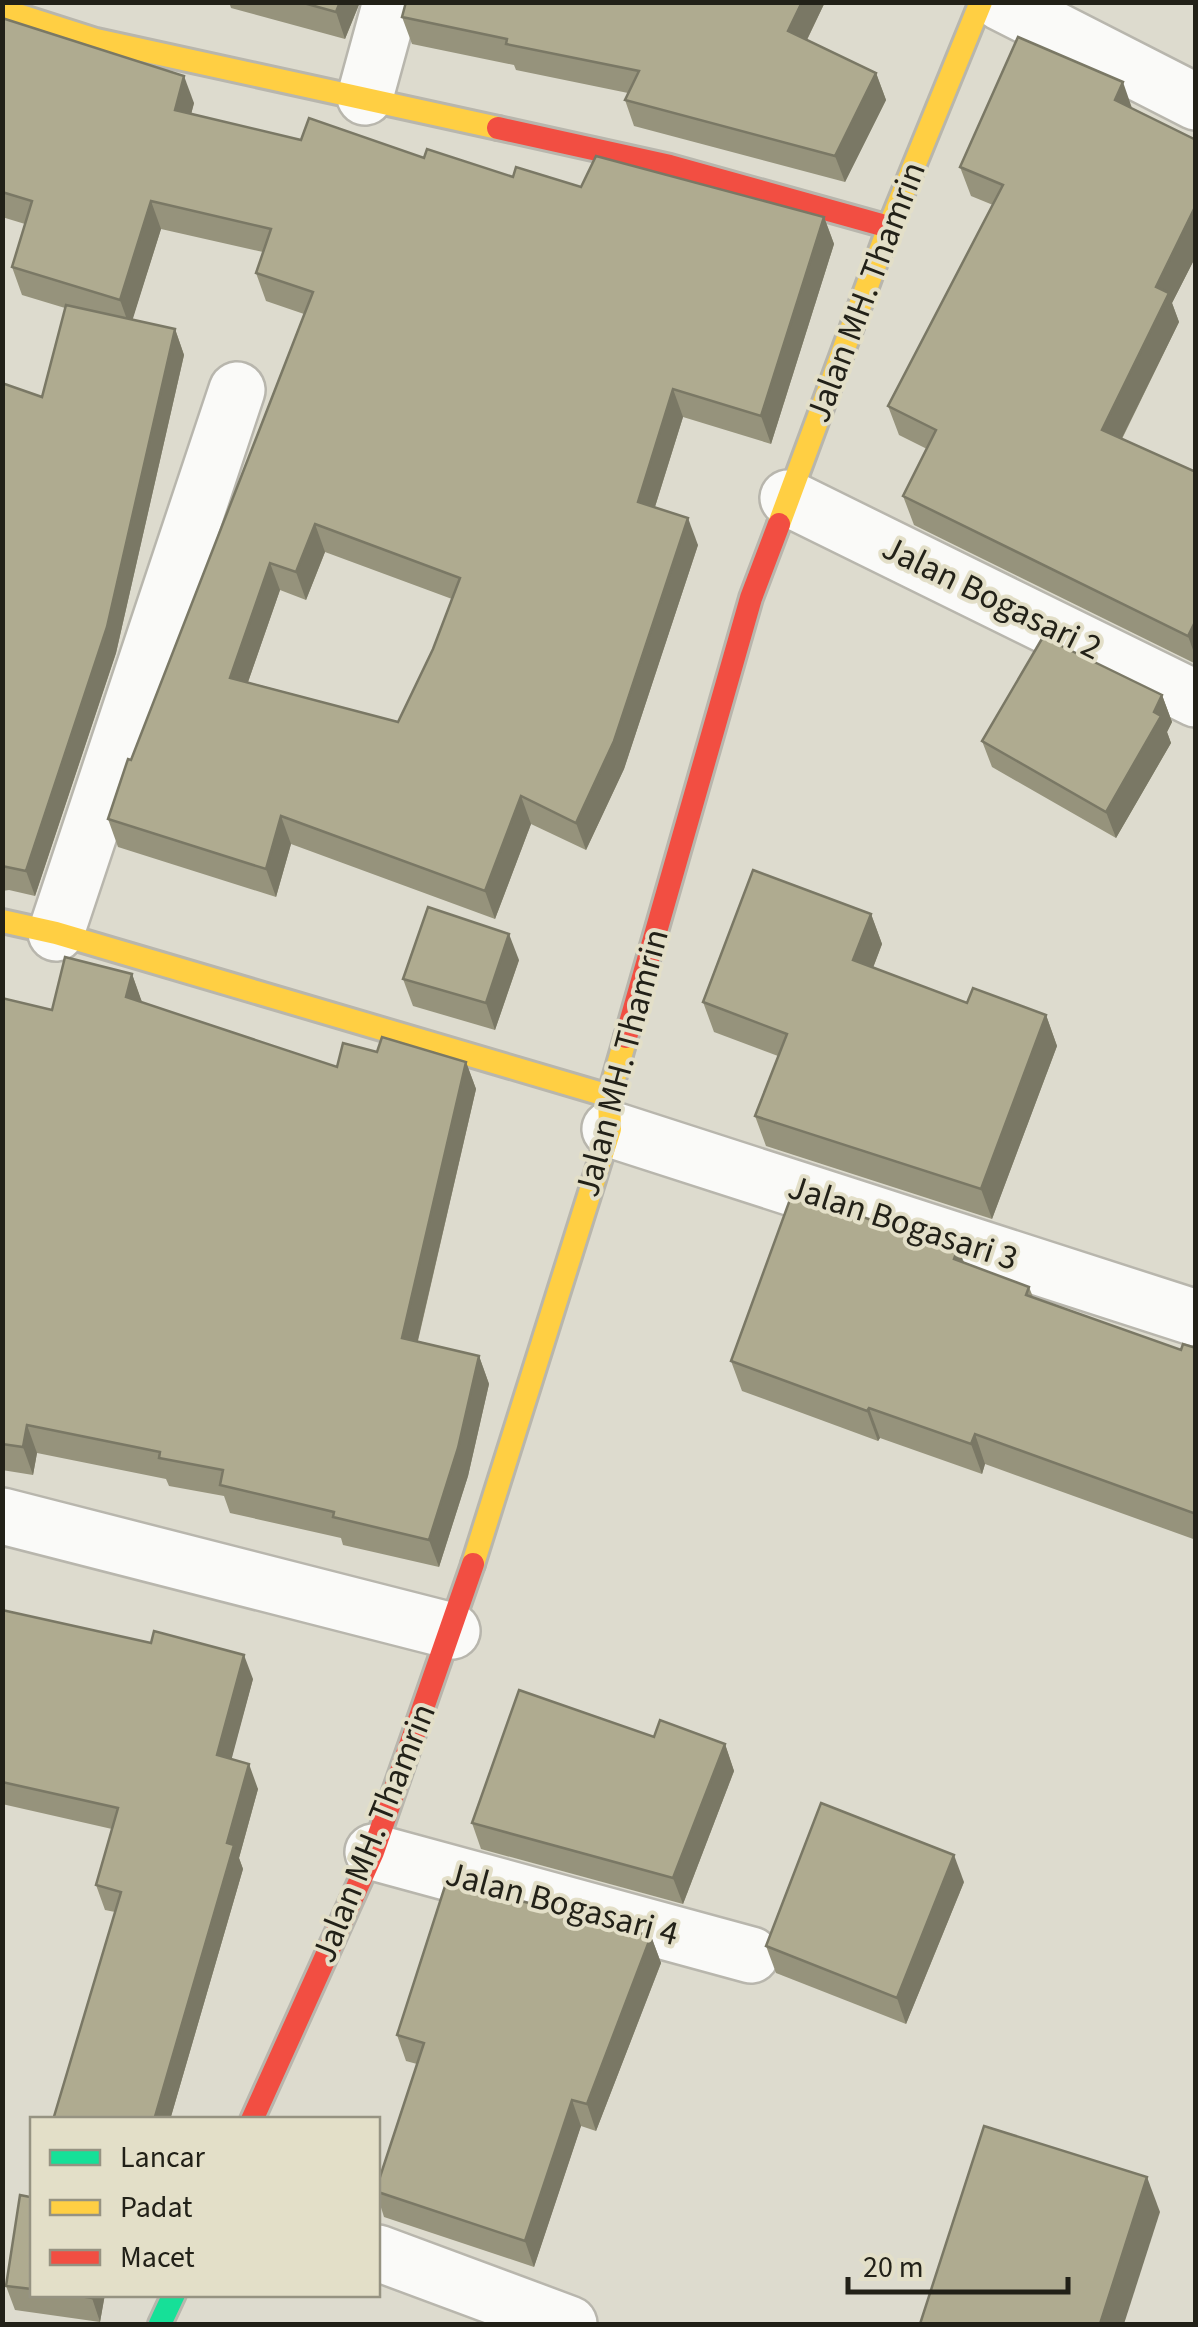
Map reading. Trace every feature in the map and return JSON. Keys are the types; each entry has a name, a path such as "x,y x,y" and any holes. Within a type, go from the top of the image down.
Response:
{"main road":[{"name":"Jalan MH. Thamrin","path":"253,2117 374,1852 452,1632 609,1112 752,598 889,227 981,2"},
{"path":"2,10 96,40 670,166 889,227"},
{"path":"2,921 56,933 609,1112"},
{"path":"160,2324 173,2297"}],"street":[{"path":"365,97 391,2"},
{"path":"1000,2 1196,102"},
{"path":"56,933 237,390"},
{"name":"Jalan Bogasari 2","path":"788,498 1196,699"},
{"name":"Jalan Bogasari 3","path":"609,1112 1196,1318"},
{"path":"2,1516 452,1632"},
{"name":"Jalan Bogasari 4","path":"374,1852 752,1955"},
{"path":"380,2254 569,2324"}],"building":[{"path":"300,2 340,2 336,12"},
{"path":"406,2 802,2 788,31 876,73 835,156 625,100 639,71 506,44 507,39 402,17"},
{"path":"2,18 184,76 175,110 301,140 309,118 424,158 427,149 513,177 516,167 581,187 596,156 824,217 761,416 673,389 638,502 688,518 614,741 576,823 521,796 485,891 281,816 266,869 108,819 128,759 131,760 313,292 256,273 271,229 151,201 120,300 12,267 32,201 2,192","holes":["315,524 460,578 433,649 398,722 230,678 270,563 296,572"]},
{"path":"1018,37 1123,82 1115,100 1196,140 1196,205 1156,287 1169,293 1102,430 1196,472 1196,620 1188,636 903,496 936,430 888,406 1003,185 960,167"},
{"path":"66,305 175,329 107,627 26,871 2,866 2,383 42,397"},
{"path":"1043,637 1162,695 1154,712 1161,716 1106,812 982,741"},
{"path":"753,870 871,914 853,960 967,1003 973,988 1046,1015 981,1189 755,1116 787,1034 703,1002"},
{"path":"428,907 509,934 486,1003 403,979"},
{"path":"65,957 132,974 126,997 337,1067 343,1043 377,1052 382,1037 466,1062 402,1338 479,1356 458,1448 429,1540 220,1485 223,1470 159,1458 160,1452 27,1425 23,1447 2,1444 2,998 52,1010"},
{"path":"792,1194 958,1248 954,1259 1029,1287 1026,1295 1181,1350 1183,1344 1196,1348 1196,1514 975,1434 971,1444 731,1361"},
{"path":"2,1610 151,1643 154,1631 244,1655 217,1755 249,1764 227,1843 234,1845 155,2117 54,2117 121,1892 96,1885 118,1808 2,1782"},
{"path":"519,1690 654,1737 660,1720 725,1744 673,1878 472,1823"},
{"path":"821,1803 954,1855 897,1998 766,1946"},
{"path":"451,1882 651,1936 587,2104 572,2100 525,2241 380,2193 380,2177 424,2043 397,2035 446,1883"},
{"path":"984,2126 1147,2177 1100,2324 920,2324"},
{"path":"20,2195 30,2197 30,2289 6,2286"}],"traffic: fast":[{"path":"160,2324 173,2297"}],"traffic: slow":[{"path":"779,524 889,227 981,2"},
{"path":"2,10 96,40 498,128"},
{"path":"2,921 56,933 609,1096"},
{"path":"473,1564 610,1129 609,1096 626,1037"}],"traffic: jam":[{"path":"498,128 670,166 889,227"},
{"path":"626,1037 751,598 779,524"},
{"path":"253,2117 373,1852 473,1564"}]}
